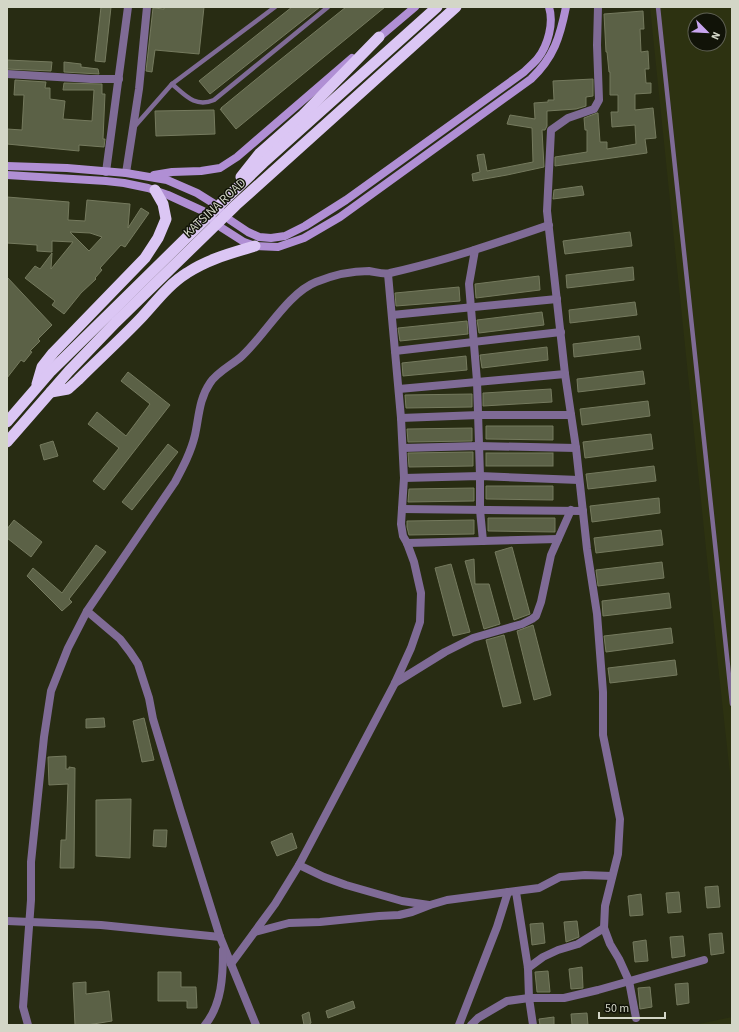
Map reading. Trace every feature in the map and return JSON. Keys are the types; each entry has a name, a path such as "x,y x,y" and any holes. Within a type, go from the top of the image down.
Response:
{"highway":[{"name":"KATSINA ROAD","path":"8,420 51,371 234,191 437,7"},
{"name":"KATSINA ROAD","path":"7,442 69,371 116,322 236,205 456,7"},
{"path":"234,191 243,174 260,153 303,115 379,37"},
{"path":"35,389 42,367 53,353 129,276 145,258 158,238 166,219 163,204 154,190"},
{"path":"51,392 68,389 164,293 186,274 202,264 255,246"}],"main road":[{"path":"148,176 172,172 201,171 220,168 237,158 335,72 415,7"},
{"path":"7,166 126,173 167,180 197,193 214,203 230,220 248,232 259,237 271,238 285,236 305,226 346,200 524,72 537,59 545,46 550,30 550,7"},
{"path":"7,175 106,181 124,183 154,190 203,211 222,228 244,242 255,246 278,246 304,238 340,216 531,78 543,67 552,53 560,32 566,7"}],"street":[{"path":"106,172 128,7"},
{"path":"126,173 139,89 147,7"},
{"path":"598,7 597,45 599,100 594,109 568,118 551,130 548,204 565,374 576,448 587,549 597,614 603,692 603,735 620,818 618,854 605,906 604,928 610,944 619,958 629,981 636,1018"},
{"path":"7,74 91,79 119,79"},
{"path":"28,1025 24,1007 30,922 32,854 44,737 51,691 68,648 86,612 175,482 186,461 199,416 199,408 210,382 242,356 299,292 316,282 338,275 356,272 370,271 388,274 475,250 549,225"},
{"path":"475,250 469,284 475,342 479,415 480,510 483,541"},
{"path":"231,964 256,932 299,865 395,683 411,648 420,622 421,593 414,562 403,536 401,524 404,478 403,448 388,274"},
{"path":"392,315 557,299"},
{"path":"395,351 561,332"},
{"path":"399,388 565,374"},
{"path":"401,418 479,415 571,415"},
{"path":"403,448 479,446 576,448"},
{"path":"404,478 480,476 579,480"},
{"path":"402,509 582,511"},
{"path":"395,683 445,652 473,638 522,624 536,616 540,606 551,555 571,510"},
{"path":"407,543 558,539"},
{"path":"86,612 120,639 138,664 180,809 222,941 256,1025"},
{"path":"299,865 324,877 346,885 402,901 430,905"},
{"path":"256,932 289,924 399,915 447,900 539,888 560,877 585,875 612,876"},
{"path":"512,892 528,968 529,998 534,1025"},
{"path":"458,1025 468,1005 497,927 512,892"},
{"path":"7,921 101,925 222,941"},
{"path":"528,968 543,957 558,950 578,944 604,928"},
{"path":"205,1025 214,1012 219,999 223,974 222,941"},
{"path":"471,1025 478,1018 507,1001 529,998 564,998 704,960"},
{"path":"468,1005 478,1018"}],"lane":[{"path":"134,127 172,84 274,7"},
{"path":"172,84 196,102 207,102 214,100 328,7"},
{"path":"658,7 732,704"}],"shaded area":[{"path":"650,7 732,7 732,792 718,665"},
{"path":"732,1017 732,1025 694,1025"}],"building":[{"path":"101,7 111,7 105,62 95,61"},
{"path":"164,7 204,7 199,54 155,50 152,72 146,71 153,8 164,9"},
{"path":"292,7 320,7 210,94 199,81"},
{"path":"346,7 385,7 236,129 220,109 222,109 221,108"},
{"path":"643,11 644,29 640,29 641,52 648,51 649,69 645,69 646,83 651,83 651,93 635,94 635,110 653,108 656,138 645,139 647,153 555,166 555,157 587,152 587,130 585,130 584,118 597,113 600,142 607,142 607,149 636,144 635,125 612,127 611,112 618,112 618,95 610,95 610,72 606,52 604,14"},
{"path":"7,60 52,62 51,71 7,69"},
{"path":"64,62 81,64 81,67 98,69 99,74 64,72"},
{"path":"593,79 593,96 586,97 586,106 576,109 547,111 547,126 545,130 542,130 544,167 473,181 472,174 480,172 477,155 484,154 487,171 533,162 532,128 507,124 510,115 535,119 534,103 554,100 553,81"},
{"path":"15,80 46,82 45,88 50,88 50,99 65,101 63,119 92,121 94,90 63,90 64,83 102,84 102,94 105,94 104,147 79,145 79,151 7,144 7,129 22,130 24,95 14,95"},
{"path":"214,110 215,134 156,136 155,111"},
{"path":"582,186 584,195 553,199 554,190"},
{"path":"7,197 69,202 68,220 85,221 87,200 130,204 128,228 141,208 149,213 125,247 121,245 100,268 102,270 95,278 96,279 81,293 64,314 52,305 55,301 25,278 35,266 40,269 52,253 51,269 73,242 52,241 52,252 37,251 37,245 7,243","holes":["70,232 90,233 102,237 89,251"]},
{"path":"630,232 632,246 565,254 563,241"},
{"path":"633,267 634,280 567,288 566,275"},
{"path":"539,276 540,290 476,298 475,284"},
{"path":"7,277 52,325 38,339 40,341 30,351 32,352 24,362 21,360 7,378"},
{"path":"459,287 460,301 396,306 395,293"},
{"path":"635,302 637,315 570,323 569,310"},
{"path":"542,312 544,325 479,333 477,320"},
{"path":"467,321 468,334 400,341 398,328"},
{"path":"639,336 641,349 574,357 573,344"},
{"path":"547,347 548,360 482,368 480,355"},
{"path":"466,356 467,370 403,376 402,363"},
{"path":"643,371 645,384 578,392 577,379"},
{"path":"128,372 170,405 104,490 93,481 119,448 88,424 97,412 126,436 150,404 121,381"},
{"path":"551,389 552,402 483,406 483,393"},
{"path":"472,394 472,407 406,408 405,395"},
{"path":"648,401 650,416 582,425 580,409"},
{"path":"486,426 553,426 553,440 486,439"},
{"path":"472,428 472,441 408,442 407,429"},
{"path":"651,434 653,449 585,458 583,442"},
{"path":"53,441 58,456 44,460 40,445"},
{"path":"168,444 178,452 132,510 122,502"},
{"path":"473,452 473,466 409,467 408,453"},
{"path":"486,453 553,453 553,466 486,466"},
{"path":"654,466 656,481 588,489 586,474"},
{"path":"486,486 553,486 553,500 486,499"},
{"path":"474,488 474,501 408,502 409,489"},
{"path":"659,498 660,513 592,522 590,506"},
{"path":"488,518 555,518 555,532 488,531"},
{"path":"14,520 42,542 31,557 7,538 7,529"},
{"path":"474,520 474,534 409,535 407,527 407,521"},
{"path":"661,530 663,545 596,553 594,538"},
{"path":"96,545 106,552 69,599 72,602 62,611 27,576 33,568 62,593"},
{"path":"512,547 530,614 514,620 495,552"},
{"path":"474,559 475,584 489,584 500,624 484,629 465,561"},
{"path":"662,562 664,578 598,586 596,570"},
{"path":"451,564 470,632 453,636 435,568"},
{"path":"669,593 671,608 603,616 602,601"},
{"path":"533,625 551,695 534,700 517,631"},
{"path":"671,628 673,643 606,652 604,636"},
{"path":"504,635 521,703 503,707 486,640"},
{"path":"675,660 677,675 610,683 608,668"},
{"path":"104,718 105,727 86,728 86,719"},
{"path":"144,718 154,760 142,762 133,721"},
{"path":"66,756 66,769 69,769 69,767 75,768 74,868 60,868 61,840 66,840 68,784 49,785 48,757"},
{"path":"131,799 130,858 96,856 96,800"},
{"path":"154,830 167,830 166,847 153,846"},
{"path":"292,833 297,848 277,856 271,842"},
{"path":"718,886 720,907 707,908 705,887"},
{"path":"679,892 681,912 668,913 666,893"},
{"path":"641,894 643,915 630,916 628,896"},
{"path":"577,921 579,937 566,942 564,922"},
{"path":"543,923 545,943 532,945 530,924"},
{"path":"722,933 724,953 711,955 709,934"},
{"path":"683,936 685,956 672,958 670,937"},
{"path":"646,940 648,961 635,962 633,942"},
{"path":"582,967 583,988 571,989 569,969"},
{"path":"548,971 550,992 537,992 535,972"},
{"path":"158,972 181,972 181,987 196,987 197,1008 187,1008 187,1001 158,1001"},
{"path":"86,982 86,994 109,991 112,1021 87,1025 75,1025 73,983"},
{"path":"688,983 689,1003 677,1005 675,984"},
{"path":"650,987 652,1007 640,1009 638,988"},
{"path":"353,1001 355,1008 328,1018 326,1011"},
{"path":"309,1012 311,1023 304,1025 302,1015"},
{"path":"587,1013 588,1025 572,1025 571,1014"},
{"path":"554,1017 554,1025 540,1025 539,1019"}]}
